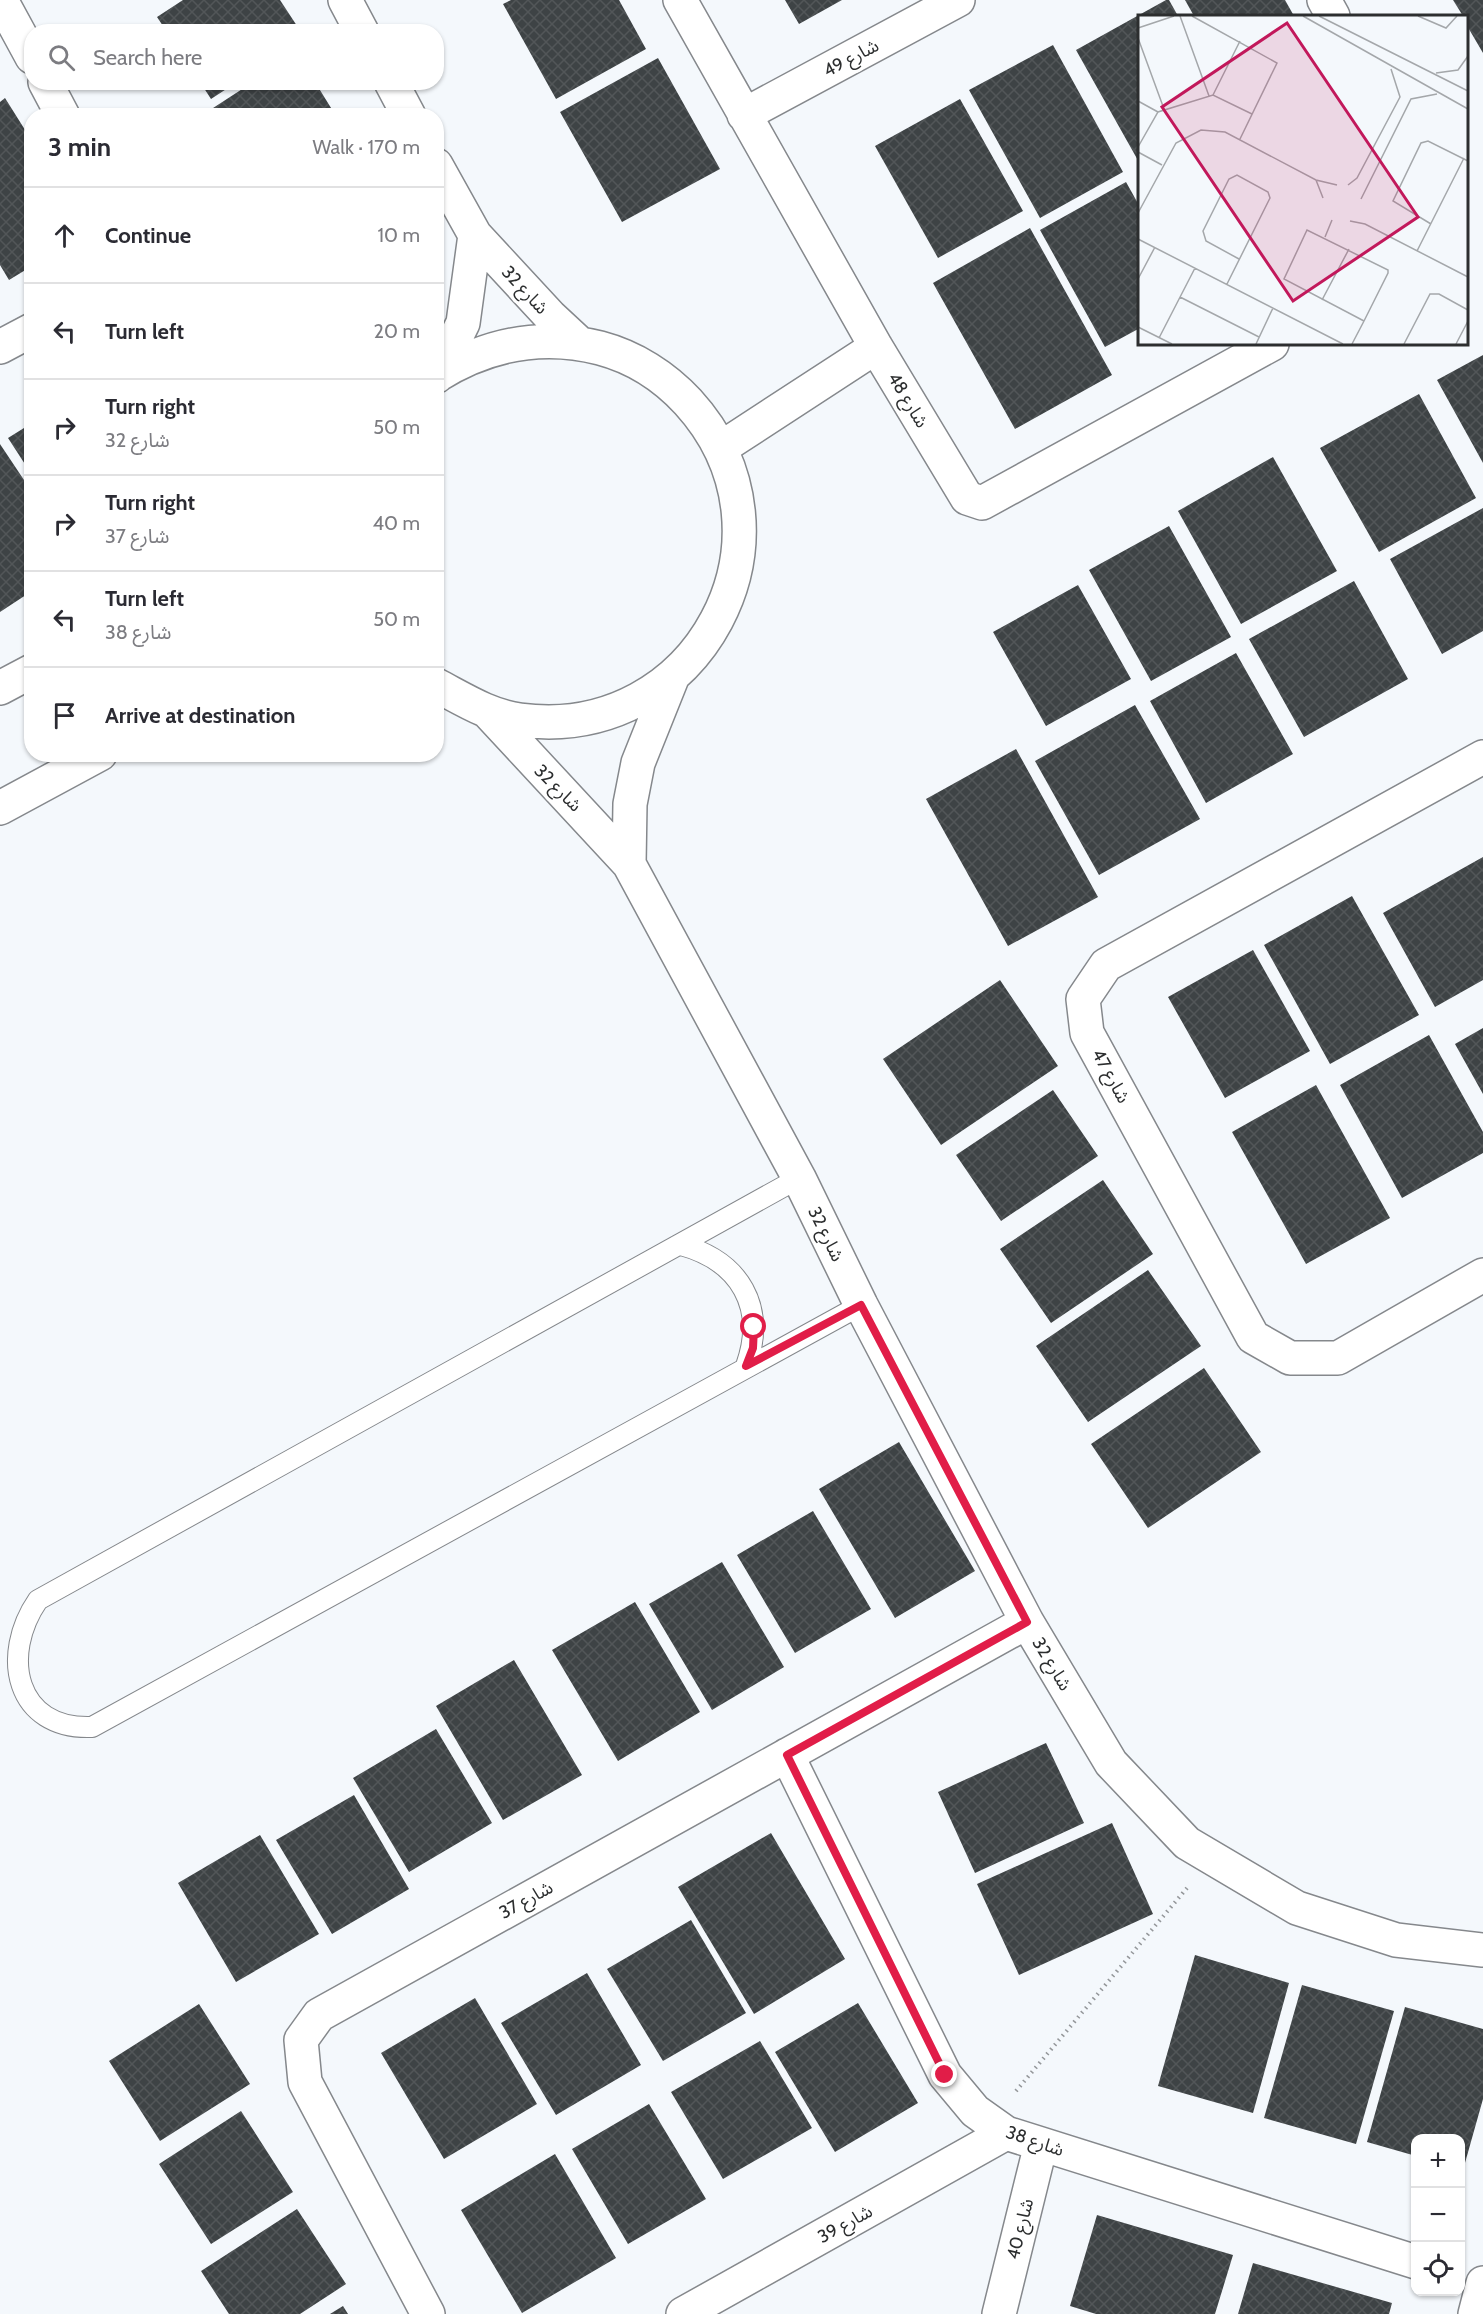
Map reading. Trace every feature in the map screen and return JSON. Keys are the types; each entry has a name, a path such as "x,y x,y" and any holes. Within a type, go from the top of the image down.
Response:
{"street":[{"path":"1,0 24,42"},
{"path":"345,0 358,24"},
{"name":"شارع 48","path":"680,0 876,347 967,498 982,504 1270,345"},
{"name":"شارع 49","path":"744,116 958,0"},
{"path":"1324,0 1332,15"},
{"path":"49,90 59,108"},
{"path":"395,90 405,108"},
{"name":"شارع 32","path":"444,179 475,235 550,316 578,342"},
{"path":"444,362 463,323 475,235"},
{"path":"0,347 24,334"},
{"path":"444,372 469,357 504,345 541,340 578,342 613,351 647,368 676,390 701,417 721,448 734,483 740,520 738,557 730,592 715,627 696,654 672,678 646,697 616,710 584,719 551,722 518,720 487,711 444,689"},
{"path":"721,448 876,347"},
{"path":"0,688 24,675"},
{"name":"شارع 32","path":"629,864 630,804 638,763 672,678"},
{"name":"شارع 32","path":"487,711 629,864 799,1178 861,1305 1027,1622 1111,1763 1187,1843 1297,1908 1396,1940 1483,1950"},
{"name":"شارع 47","path":"1483,758 1106,965 1083,999 1087,1033 1253,1337 1290,1358 1338,1358 1483,1275"},
{"path":"0,808 85,762"},
{"name":"شارع 37","path":"428,2314 305,2082 301,2040 319,2015 1027,1622"},
{"name":"شارع 38","path":"787,1755 945,2075 975,2111 998,2127 1041,2144 1411,2260"},
{"name":"شارع 39","path":"683,2314 998,2127"},
{"name":"شارع 40","path":"999,2314 1041,2144"},
{"path":"1465,2277 1483,2283 1475,2314"}],"lane":[{"path":"799,1178 38,1600 24,1614 14,1631 9,1649 10,1668 16,1687 26,1702 40,1715 56,1724 74,1728 92,1727 746,1366 861,1305"},
{"path":"681,1245 700,1250 717,1260 732,1273 744,1290 751,1308 754,1327 753,1348 746,1366"}],"path":[{"path":"998,2127 1212,1858"}],"building":[{"path":"183,0 280,0 296,24 162,24 157,17"},
{"path":"511,0 619,0 646,49 556,99 503,4"},
{"path":"785,0 842,0 799,24"},
{"path":"1169,0 1177,15 1139,15"},
{"path":"1185,0 1285,0 1293,15 1193,15"},
{"path":"1453,0 1483,0 1483,53 1468,27 1468,15 1462,15"},
{"path":"1138,16 1138,160 1076,50"},
{"path":"1053,45 1123,172 1040,218 969,90"},
{"path":"658,58 720,169 622,222 560,112"},
{"path":"205,90 225,90 211,99"},
{"path":"241,90 320,90 331,108 213,108"},
{"path":"5,98 24,128 24,271 9,280 0,265 0,102"},
{"path":"960,99 1023,211 938,258 875,146"},
{"path":"1126,182 1138,203 1138,329 1105,347 1040,230"},
{"path":"1030,228 1112,375 1015,429 933,283"},
{"path":"1483,355 1483,463 1437,380"},
{"path":"1419,394 1476,498 1379,552 1320,448"},
{"path":"24,428 24,463 8,438"},
{"path":"0,444 24,480 24,596 0,612"},
{"path":"1273,457 1337,571 1241,624 1178,511"},
{"path":"1483,508 1483,631 1442,654 1390,559"},
{"path":"1169,526 1231,637 1151,681 1089,570"},
{"path":"1354,581 1408,679 1304,737 1249,639"},
{"path":"1078,585 1131,679 1046,726 993,632"},
{"path":"1236,653 1293,754 1206,803 1150,701"},
{"path":"1135,705 1200,819 1099,875 1035,761"},
{"path":"1016,749 1098,897 1008,946 926,799"},
{"path":"1483,857 1483,980 1435,1007 1383,913"},
{"path":"1352,896 1419,1015 1330,1064 1264,945"},
{"path":"1253,950 1310,1051 1225,1098 1168,997"},
{"path":"1000,980 1058,1066 941,1145 883,1059"},
{"path":"1483,1028 1483,1094 1455,1044"},
{"path":"1429,1035 1483,1132 1483,1153 1402,1198 1340,1085"},
{"path":"1316,1085 1390,1218 1306,1264 1232,1132"},
{"path":"1053,1090 1098,1156 1001,1221 956,1155"},
{"path":"1103,1180 1153,1254 1051,1323 1000,1249"},
{"path":"1148,1270 1201,1346 1088,1422 1036,1346"},
{"path":"1204,1368 1261,1452 1148,1528 1091,1444"},
{"path":"899,1442 975,1571 895,1618 819,1489"},
{"path":"813,1511 871,1609 795,1653 737,1555"},
{"path":"722,1562 784,1667 712,1710 649,1604"},
{"path":"635,1602 700,1712 618,1761 552,1650"},
{"path":"514,1660 582,1775 503,1820 436,1706"},
{"path":"436,1729 492,1823 409,1872 353,1778"},
{"path":"1046,1743 1084,1823 975,1873 938,1792"},
{"path":"354,1795 409,1889 332,1934 276,1840"},
{"path":"1112,1823 1153,1914 1019,1975 977,1884"},
{"path":"771,1833 845,1959 754,2014 678,1887"},
{"path":"260,1835 319,1934 236,1982 178,1883"},
{"path":"691,1920 746,2013 663,2061 607,1969"},
{"path":"1195,1955 1289,1983 1253,2113 1158,2086"},
{"path":"587,1973 641,2065 556,2115 501,2023"},
{"path":"1302,1985 1394,2011 1356,2144 1264,2118"},
{"path":"475,1998 537,2104 444,2159 381,2053"},
{"path":"858,2003 918,2103 835,2152 775,2052"},
{"path":"199,2004 250,2084 160,2141 109,2061"},
{"path":"1405,2007 1483,2029 1483,2099 1465,2163 1465,2134 1411,2134 1411,2155 1367,2142"},
{"path":"760,2041 812,2128 723,2179 671,2092"},
{"path":"649,2104 706,2199 628,2244 572,2149"},
{"path":"241,2111 293,2192 211,2244 159,2164"},
{"path":"555,2154 616,2258 522,2313 461,2210"},
{"path":"297,2209 346,2284 300,2314 229,2314 201,2271"},
{"path":"1097,2215 1233,2255 1215,2314 1096,2314 1070,2306"},
{"path":"1253,2263 1392,2303 1389,2314 1238,2314"},
{"path":"343,2306 348,2314 330,2314"}],"route":[{"path":"754,1327 753,1348 746,1366 861,1305 1027,1622 787,1755 945,2075"}]}
